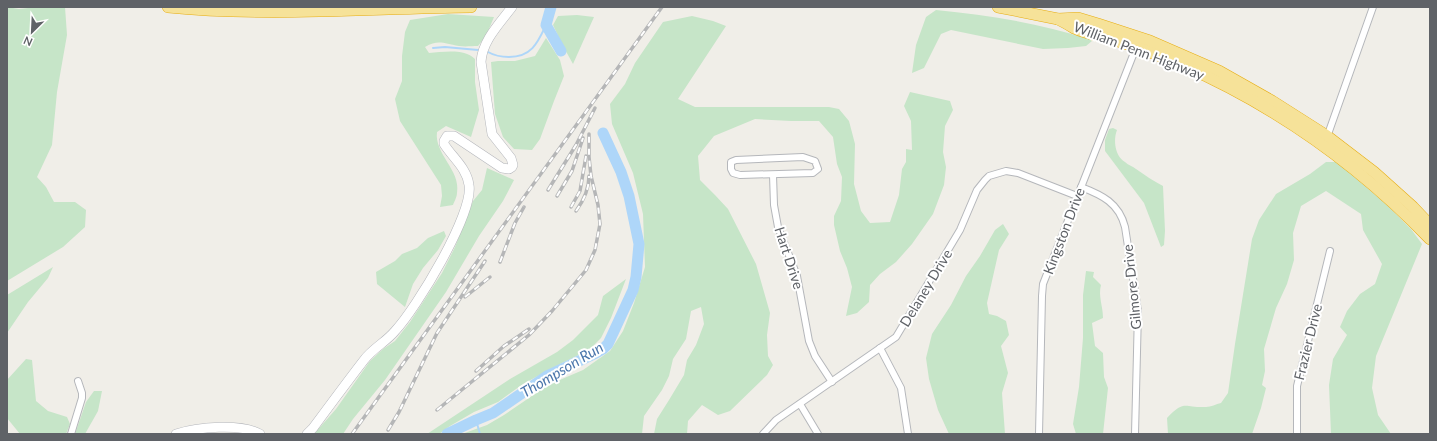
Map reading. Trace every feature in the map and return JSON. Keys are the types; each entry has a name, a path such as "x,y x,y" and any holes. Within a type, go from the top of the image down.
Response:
{"highway":[{"path":"168,7 227,11 471,7"},
{"name":"William Penn Highway","path":"998,7 1058,19 1075,29 1138,42 1233,89 1324,142 1379,177 1430,225"},
{"name":"William Penn Highway","path":"1324,142 1378,189 1430,239"}],"street":[{"path":"306,434 313,428 369,353 395,332 403,322 417,303 449,246 460,222 470,192 470,185 466,174 444,144 445,138 447,136 454,136 502,168 509,169 512,167 511,158 492,134 482,62 485,45 512,7"},
{"path":"1324,142 1373,7"},
{"name":"Kingston Drive","path":"1039,434 1042,291 1047,272 1138,42"},
{"path":"803,157 815,161 818,169 813,173 773,175 740,175 733,173 731,169 731,162 736,160 803,157"},
{"name":"Delaney Drive","path":"763,434 776,420 896,337 960,230 977,190 985,180 994,174 1012,171 1077,196"},
{"name":"Hart Drive","path":"773,175 774,206 778,227 797,276 809,341 814,356 832,382"},
{"name":"Gilmore Drive","path":"1081,187 1099,194 1112,203 1121,214 1125,227 1138,311 1135,434"},
{"name":"Frazier Drive","path":"1297,434 1297,386 1330,251"},
{"path":"880,348 901,388 908,434"},
{"path":"71,434 82,398 78,381"},
{"path":"800,404 818,434"},
{"path":"176,434 191,430 215,428 242,429 260,434"}],"green space":[{"path":"7,7 19,9 37,7 65,7 67,35 57,92 52,145 37,177 46,187 54,202 75,202 86,210 85,227 63,247 7,281"},
{"path":"936,10 975,14 1032,24 1070,33 1092,41 1086,46 1043,49 951,30 941,34 924,68 912,73 916,45 926,17"},
{"path":"448,14 494,17 486,36 478,46 434,43 425,47 429,53 459,52 465,53 475,59 475,82 479,110 471,137 446,126 437,132 439,148 452,169 457,185 457,195 453,205 440,207 442,196 441,185 400,121 395,99 402,81 402,56 405,32 410,20"},
{"path":"577,15 594,17 573,64 553,25 558,16"},
{"path":"692,16 726,26 678,99 695,107 829,107 839,109 849,121 855,144 854,184 861,211 870,223 890,222 899,195 902,169 906,162 906,149 912,150 911,121 904,106 910,92 950,101 953,110 945,126 943,152 946,167 944,185 933,214 912,244 896,262 880,274 870,285 869,302 857,313 846,316 852,287 847,268 840,251 834,225 834,216 841,201 842,177 837,164 833,137 819,121 755,119 714,136 698,156 700,180 728,209 756,264 770,313 767,335 768,356 773,365 767,375 730,411 718,415 702,405 688,421 687,434 654,434 657,419 684,375 687,360 696,345 704,324 701,307 691,311 686,339 673,359 669,376 662,390 644,416 642,434 462,434 487,425 548,385 583,370 610,351 623,331 634,303 645,267 643,214 633,173 612,124 610,104 625,84 635,63 663,22"},
{"path":"546,38 560,60 564,76 540,139 532,150 514,149 503,137 495,114 491,62 515,61 535,56"},
{"path":"1113,128 1117,130 1115,143 1119,156 1127,164 1163,186 1165,231 1164,245 1161,247 1144,203 1105,151 1105,140 1109,129"},
{"path":"1326,162 1336,162 1358,180 1387,205 1411,229 1422,244 1376,356 1372,388 1378,415 1391,434 1331,434 1329,385 1333,359 1347,335 1340,327 1347,311 1360,294 1375,284 1382,264 1363,230 1361,214 1326,191 1301,206 1293,233 1294,260 1287,284 1276,308 1264,349 1265,371 1262,385 1266,388 1252,434 1168,434 1167,418 1178,408 1181,406 1212,406 1221,403 1228,393 1252,239 1259,220 1276,194 1310,174"},
{"path":"487,168 514,180 503,201 479,236 446,292 385,380 353,419 343,434 314,434 336,409 370,361 383,349 395,341 410,322 442,273 455,247 473,201 482,190"},
{"path":"1003,224 1009,234 999,250 987,303 989,314 1006,321 1009,335 1001,346 1008,373 1002,393 1005,434 949,434 938,410 929,379 926,358 932,334 951,305 966,276 995,230"},
{"path":"444,231 446,236 438,250 423,268 413,284 405,307 377,284 376,272 395,261 402,254 417,248 428,238"},
{"path":"53,267 48,278 28,302 7,333 7,295"},
{"path":"1086,271 1094,272 1093,277 1101,285 1100,293 1103,318 1092,323 1095,346 1103,353 1104,377 1108,388 1103,434 1076,434 1073,424 1079,387 1083,338 1083,295"},
{"path":"626,279 611,318 601,338 589,350 523,384 498,402 474,412 439,434 427,434 510,379 557,352 573,340 598,315 603,296"},
{"path":"26,359 32,360 36,401 48,411 67,417 70,424 66,434 20,434 7,418 7,380"},
{"path":"94,391 102,391 98,411 85,434 75,434 86,402"}],"waterway":[{"name":"Thompson Run","path":"551,7 546,25 561,51"},
{"path":"488,52 504,57 523,54 529,51 537,43 546,25"},
{"path":"433,48 445,47 478,50"},
{"name":"Thompson Run","path":"447,434 493,413 547,376 596,353 608,344 633,290 636,277 639,244 629,196 621,172 603,133"},
{"path":"476,420 480,434"}],"railway":[{"path":"352,434 662,7"},
{"path":"548,190 576,145 595,108"},
{"path":"437,410 529,335 552,311 586,270 595,250 600,224 598,205 591,176 589,134"},
{"path":"557,196 572,171 583,138"},
{"path":"571,207 580,191 586,156"},
{"path":"576,211 586,194 589,176"},
{"path":"500,262 515,223 524,207"},
{"path":"388,430 399,412 437,333 485,261"},
{"path":"465,297 490,277"},
{"path":"476,371 504,346 529,329"}]}
